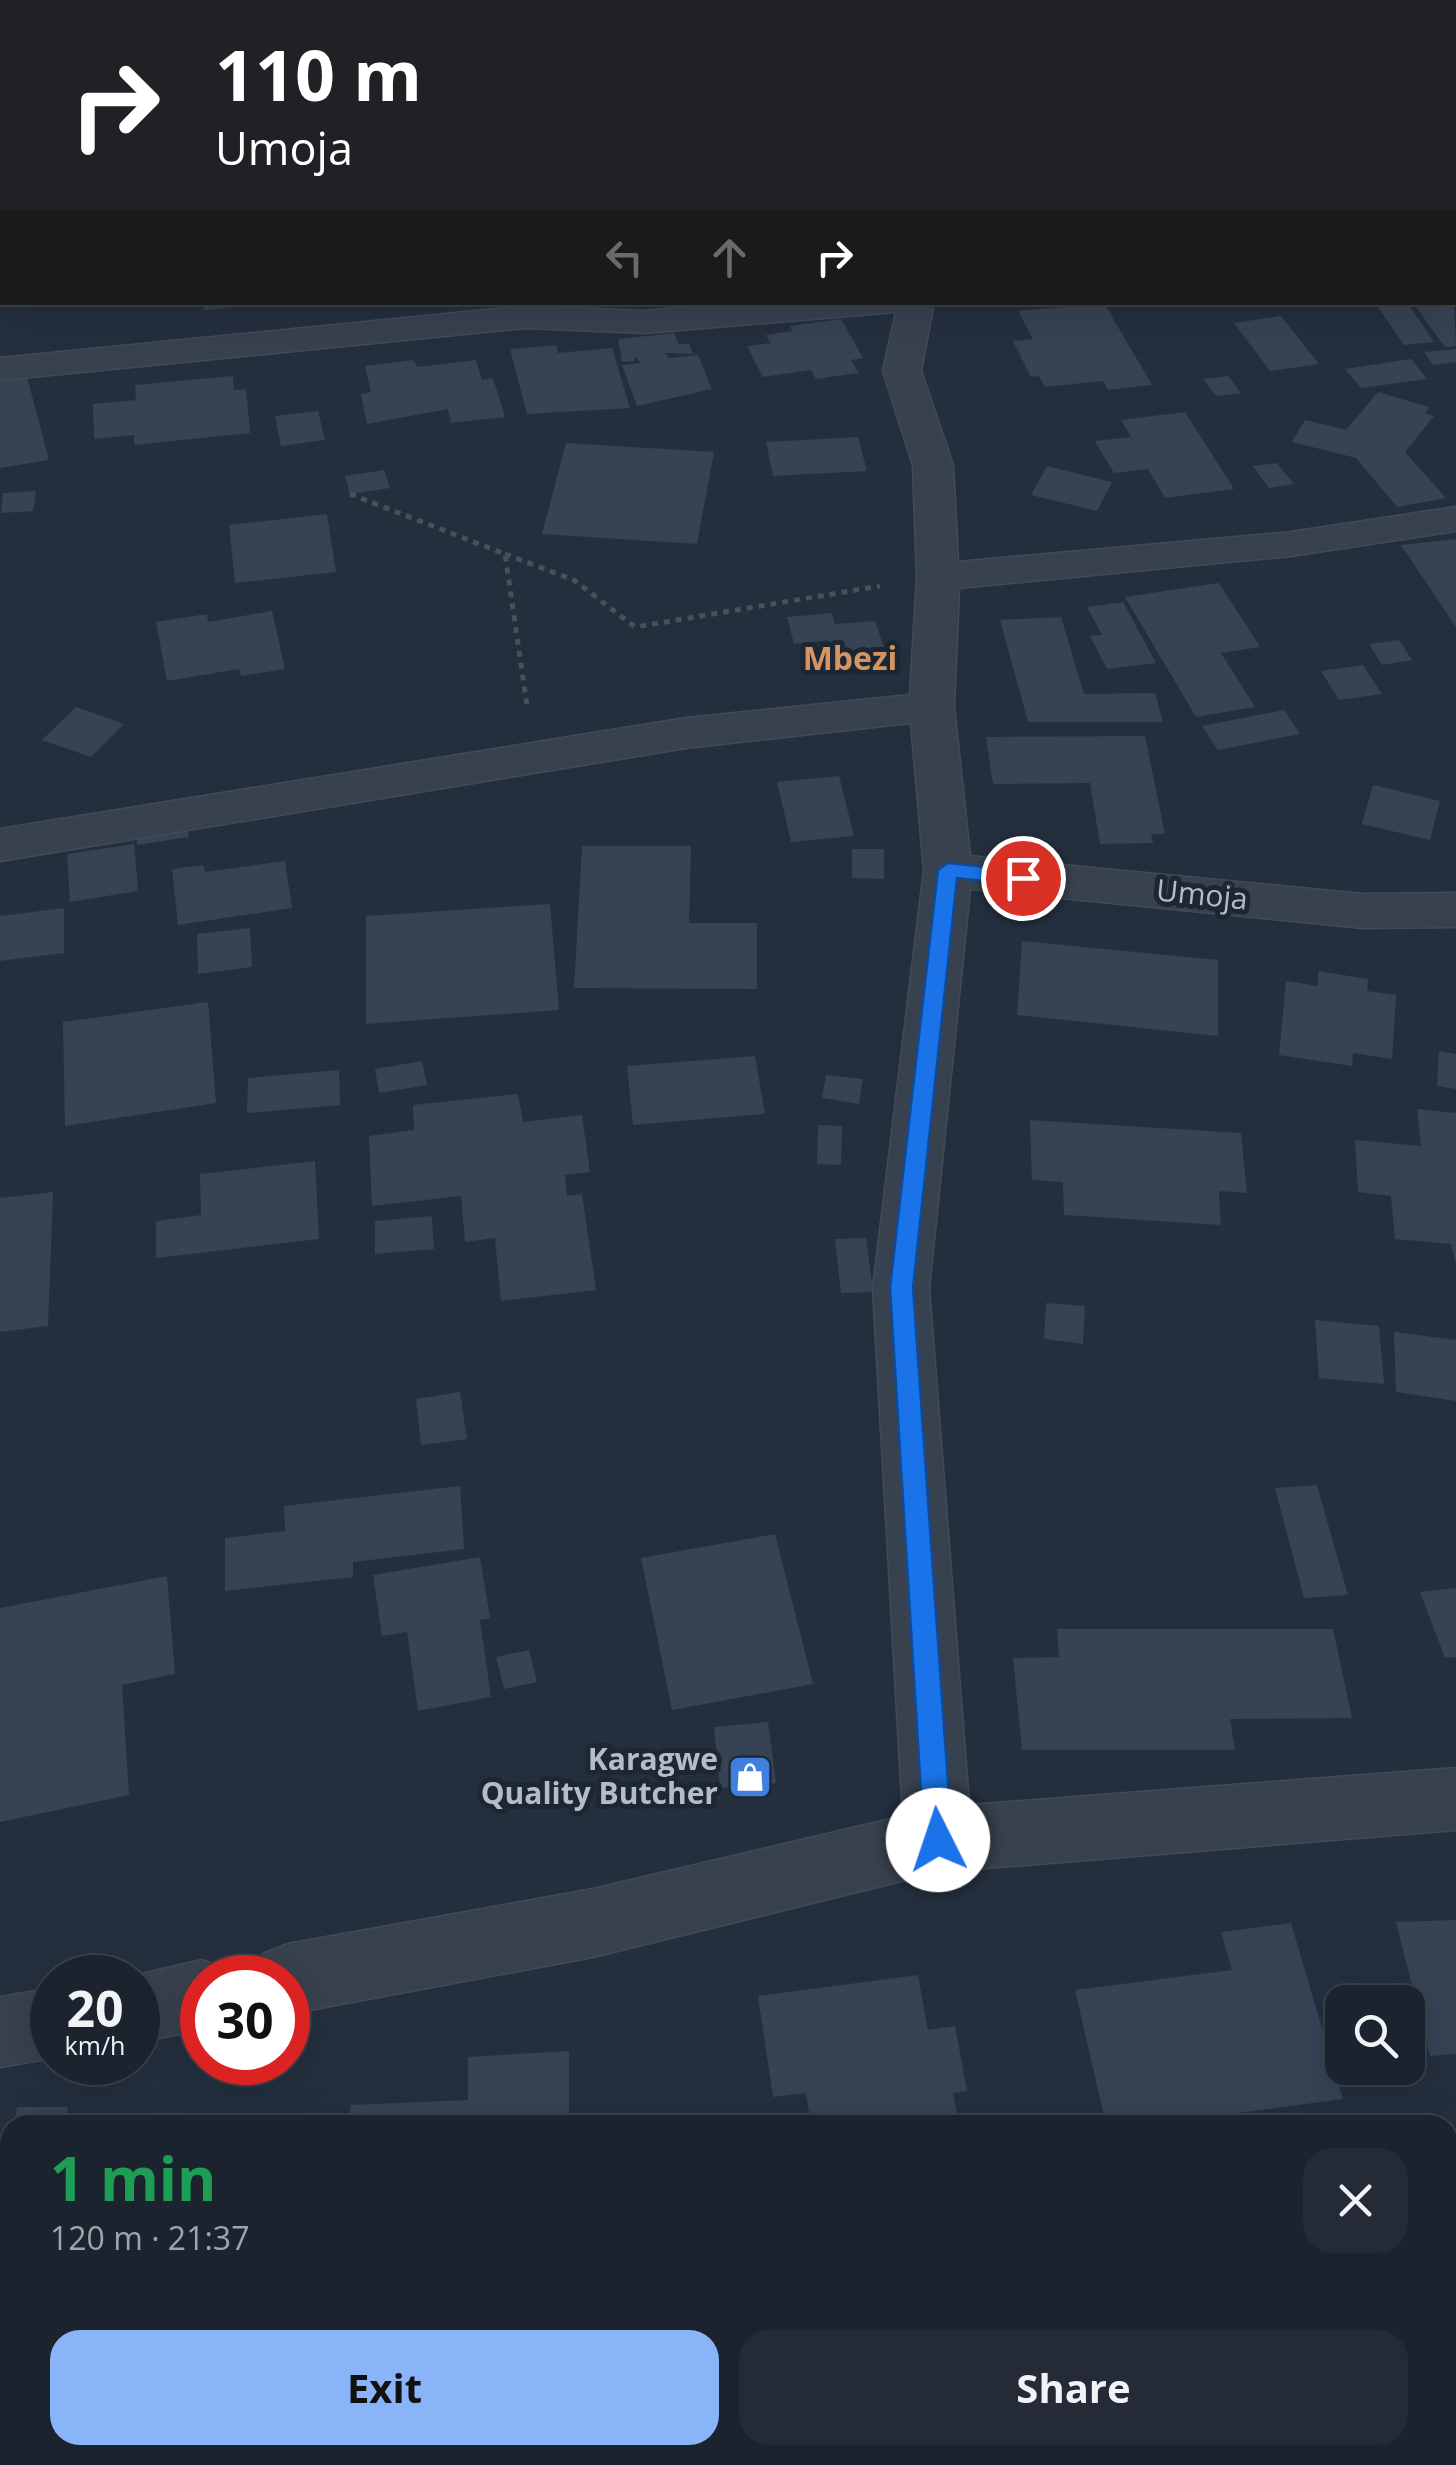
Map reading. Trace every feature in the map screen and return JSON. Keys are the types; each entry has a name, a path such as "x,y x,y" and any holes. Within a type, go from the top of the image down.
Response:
{"street":[{"path":"0,369 332,318 526,317 645,322 857,305"},
{"path":"915,305 902,370 933,465 938,577 932,707 948,870 901,1288 938,1840"},
{"path":"938,577 1273,546 1456,519"},
{"path":"0,845 686,733 932,707"},
{"name":"Umoja","path":"948,870 1363,911 1456,910"},
{"path":"310,1975 593,1923 938,1840 1456,1800"},
{"path":"0,2032 30,2026"}],"path":[{"path":"350,494 574,580 635,627 938,577"},
{"path":"505,554 534,757"}],"building":[{"path":"204,305 254,305 204,310"},
{"path":"1105,305 1152,385 1108,390 1103,381 1045,387 1039,376 1031,377 1013,341 1033,339 1018,311"},
{"path":"1409,305 1434,342 1404,345 1378,307"},
{"path":"1454,305 1456,346 1445,347 1416,307"},
{"path":"1281,316 1319,364 1270,371 1234,323"},
{"path":"841,319 863,358 851,360 859,373 816,379 811,370 763,377 747,346 771,343 766,335 792,331 790,326"},
{"path":"674,333 679,345 689,343 693,354 666,353 668,358 698,355 712,389 637,406 622,365 640,363 636,356 634,361 622,362 618,339"},
{"path":"556,345 558,353 612,348 630,408 527,414 510,349"},
{"path":"1456,349 1456,362 1433,365 1424,352"},
{"path":"1411,359 1427,379 1361,388 1345,369"},
{"path":"414,360 417,367 476,360 482,380 493,378 505,417 451,423 448,409 367,424 361,394 371,392 365,366"},
{"path":"233,376 234,390 246,389 250,433 134,445 134,435 94,439 93,404 136,400 135,385"},
{"path":"1228,376 1241,393 1216,396 1203,379"},
{"path":"27,377 49,460 0,468 0,381"},
{"path":"1378,392 1429,407 1425,413 1434,416 1405,452 1446,498 1397,507 1356,458 1292,442 1305,420 1346,430"},
{"path":"318,411 325,440 281,446 275,416"},
{"path":"1185,412 1234,489 1165,498 1148,469 1114,473 1095,441 1131,437 1121,420"},
{"path":"858,437 867,471 773,476 766,442"},
{"path":"566,443 714,452 697,544 542,534"},
{"path":"1277,463 1294,484 1269,488 1253,466"},
{"path":"1047,466 1112,482 1097,511 1031,495"},
{"path":"384,470 390,488 350,494 345,476"},
{"path":"36,491 33,511 1,513 3,493"},
{"path":"327,514 336,572 235,583 229,525"},
{"path":"1456,539 1456,627 1401,545"},
{"path":"1219,583 1260,647 1221,653 1255,707 1196,717 1125,597"},
{"path":"1123,602 1156,663 1107,669 1090,636 1102,635 1087,607"},
{"path":"272,611 285,669 241,676 239,669 167,681 156,622 207,614 208,622"},
{"path":"832,613 835,624 875,621 885,650 833,654 829,640 794,644 787,617"},
{"path":"1061,617 1084,694 1155,693 1163,722 1028,722 1000,620"},
{"path":"1399,640 1412,660 1382,665 1369,644"},
{"path":"1363,665 1382,694 1339,700 1321,671"},
{"path":"76,707 124,724 91,757 42,740"},
{"path":"1284,710 1300,734 1218,750 1202,726"},
{"path":"1145,736 1165,834 1151,834 1153,843 1100,844 1090,783 993,784 986,737"},
{"path":"839,776 854,836 791,842 777,782"},
{"path":"1373,785 1440,801 1430,840 1362,824"},
{"path":"187,821 189,837 137,845 136,828"},
{"path":"134,844 138,891 70,902 67,854"},
{"path":"582,846 691,846 689,923 757,923 757,989 574,988"},
{"path":"852,849 884,849 884,879 852,878"},
{"path":"285,861 292,908 178,925 172,869 203,865 205,872"},
{"path":"550,904 559,1010 366,1024 366,916"},
{"path":"64,908 64,953 0,961 0,916"},
{"path":"250,928 252,967 198,974 197,934"},
{"path":"1022,941 1218,960 1218,1036 1017,1015"},
{"path":"1318,971 1368,979 1367,991 1396,995 1392,1059 1353,1053 1352,1066 1279,1055 1286,981 1318,986"},
{"path":"208,1002 216,1103 65,1126 63,1022"},
{"path":"1439,1051 1456,1054 1456,1089 1437,1086"},
{"path":"755,1056 765,1114 633,1125 627,1066"},
{"path":"422,1061 427,1085 379,1093 375,1069"},
{"path":"339,1070 340,1105 247,1113 248,1078"},
{"path":"826,1075 863,1079 859,1104 822,1098"},
{"path":"518,1094 523,1122 582,1115 590,1172 565,1175 567,1196 582,1194 596,1290 501,1301 495,1238 465,1242 461,1196 372,1206 369,1136 414,1130 413,1105"},
{"path":"1417,1109 1456,1113 1456,1264 1451,1244 1395,1239 1391,1196 1358,1192 1355,1140 1421,1146"},
{"path":"1030,1120 1241,1133 1247,1193 1219,1191 1221,1225 1064,1215 1063,1182 1032,1180"},
{"path":"818,1125 842,1126 841,1165 817,1164"},
{"path":"315,1161 319,1239 156,1258 156,1221 201,1215 200,1174"},
{"path":"53,1192 48,1326 0,1332 0,1198"},
{"path":"432,1216 434,1249 375,1254 375,1221"},
{"path":"866,1238 873,1292 841,1293 835,1239"},
{"path":"1046,1303 1085,1306 1083,1344 1044,1339"},
{"path":"1315,1320 1379,1326 1384,1384 1319,1378"},
{"path":"1394,1332 1456,1340 1456,1401 1396,1392"},
{"path":"460,1392 467,1439 421,1445 416,1399"},
{"path":"1317,1485 1348,1595 1304,1598 1275,1488"},
{"path":"460,1486 464,1549 353,1562 353,1577 225,1591 225,1538 285,1531 284,1506"},
{"path":"775,1534 813,1684 672,1710 641,1558"},
{"path":"480,1557 490,1618 480,1620 491,1697 418,1711 407,1632 382,1636 373,1575"},
{"path":"167,1576 175,1674 122,1685 129,1795 0,1822 0,1608"},
{"path":"1456,1588 1456,1657 1445,1658 1420,1592"},
{"path":"1057,1629 1333,1629 1352,1718 1230,1719 1235,1750 1022,1750 1013,1658 1059,1657"},
{"path":"529,1650 537,1682 504,1689 496,1657"},
{"path":"768,1722 776,1783 720,1788 714,1727"},
{"path":"1456,1920 1456,2054 1430,2056 1425,2036 1425,1985 1412,1985 1396,1922"},
{"path":"1291,1923 1325,2038 1325,2085 1339,2085 1343,2099 1223,2115 1104,2115 1075,1990 1232,1970 1221,1932"},
{"path":"918,1975 928,2030 955,2026 967,2091 953,2093 957,2115 809,2115 806,2093 773,2097 758,1996"},
{"path":"569,2051 569,2115 350,2115 350,2105 468,2100 468,2057"},
{"path":"17,2107 68,2107 67,2115 16,2115"}],"place":[{"name":"Karagwe Quality Butcher","path":"750,1777"}],"district":[{"name":"Mbezi","path":"850,659"}],"route":[{"path":"938,1840 901,1288 948,870 1023,878"}]}
